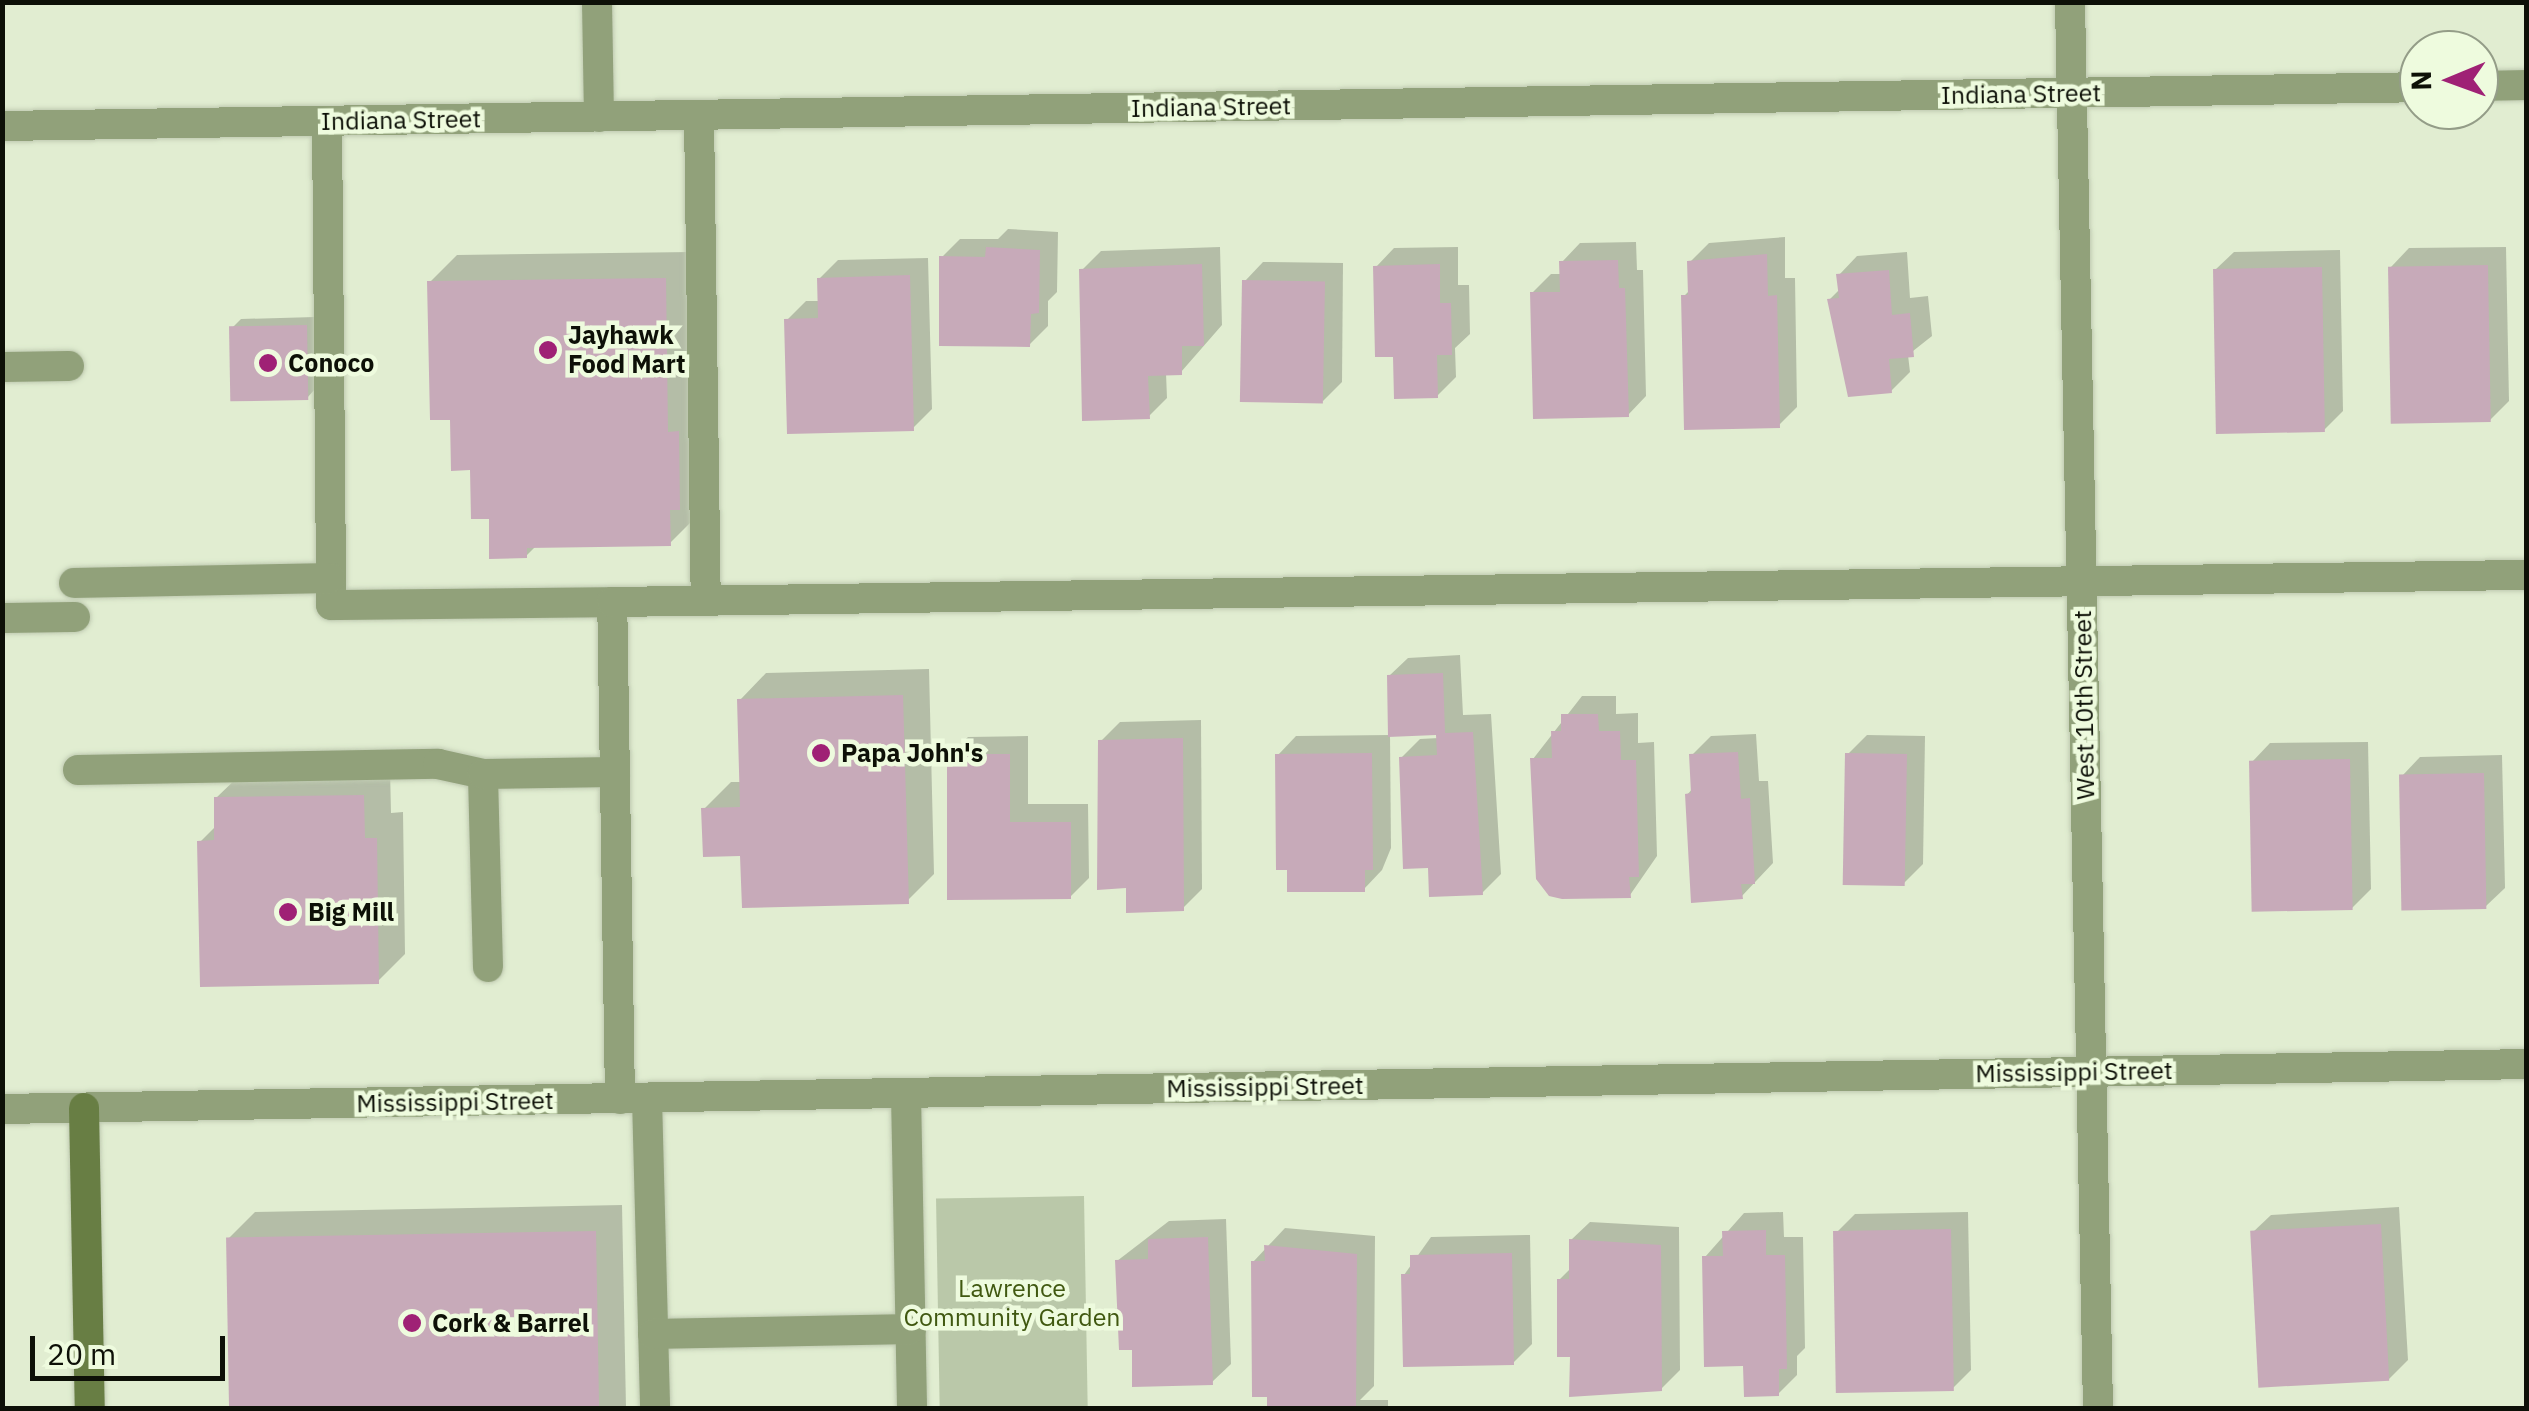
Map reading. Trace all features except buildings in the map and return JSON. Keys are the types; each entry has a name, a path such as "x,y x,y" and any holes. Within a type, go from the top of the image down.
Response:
{"main road":[{"path":"84,1108 90,1408"}],"street":[{"path":"597,2 599,117"},
{"name":"West 10th Street","path":"2070,2 2098,1408"},
{"path":"2499,86 2526,85"},
{"name":"Indiana Street","path":"2,126 2399,87"},
{"path":"699,115 706,601"},
{"path":"326,121 331,605 2526,575"},
{"path":"2,367 69,366"},
{"path":"74,583 330,578"},
{"path":"612,602 614,772 634,1098 654,1334 655,1408"},
{"path":"2,618 75,617"},
{"path":"78,770 438,764 483,774 614,772"},
{"path":"483,774 488,966"},
{"name":"Mississippi Street","path":"2,1109 2526,1064"},
{"path":"906,1094 912,1408"},
{"path":"654,1334 910,1329"}],"green space":[{"name":"Lawrence Community Garden","path":"1084,1196 1088,1408 940,1408 936,1199"}],"place":[{"name":"Jayhawk Food Mart","path":"548,350"},
{"name":"Conoco","path":"268,363"},
{"name":"Papa John's","path":"821,753"},
{"name":"Big Mill","path":"288,912"},
{"name":"Cork & Barrel","path":"412,1323"}]}
